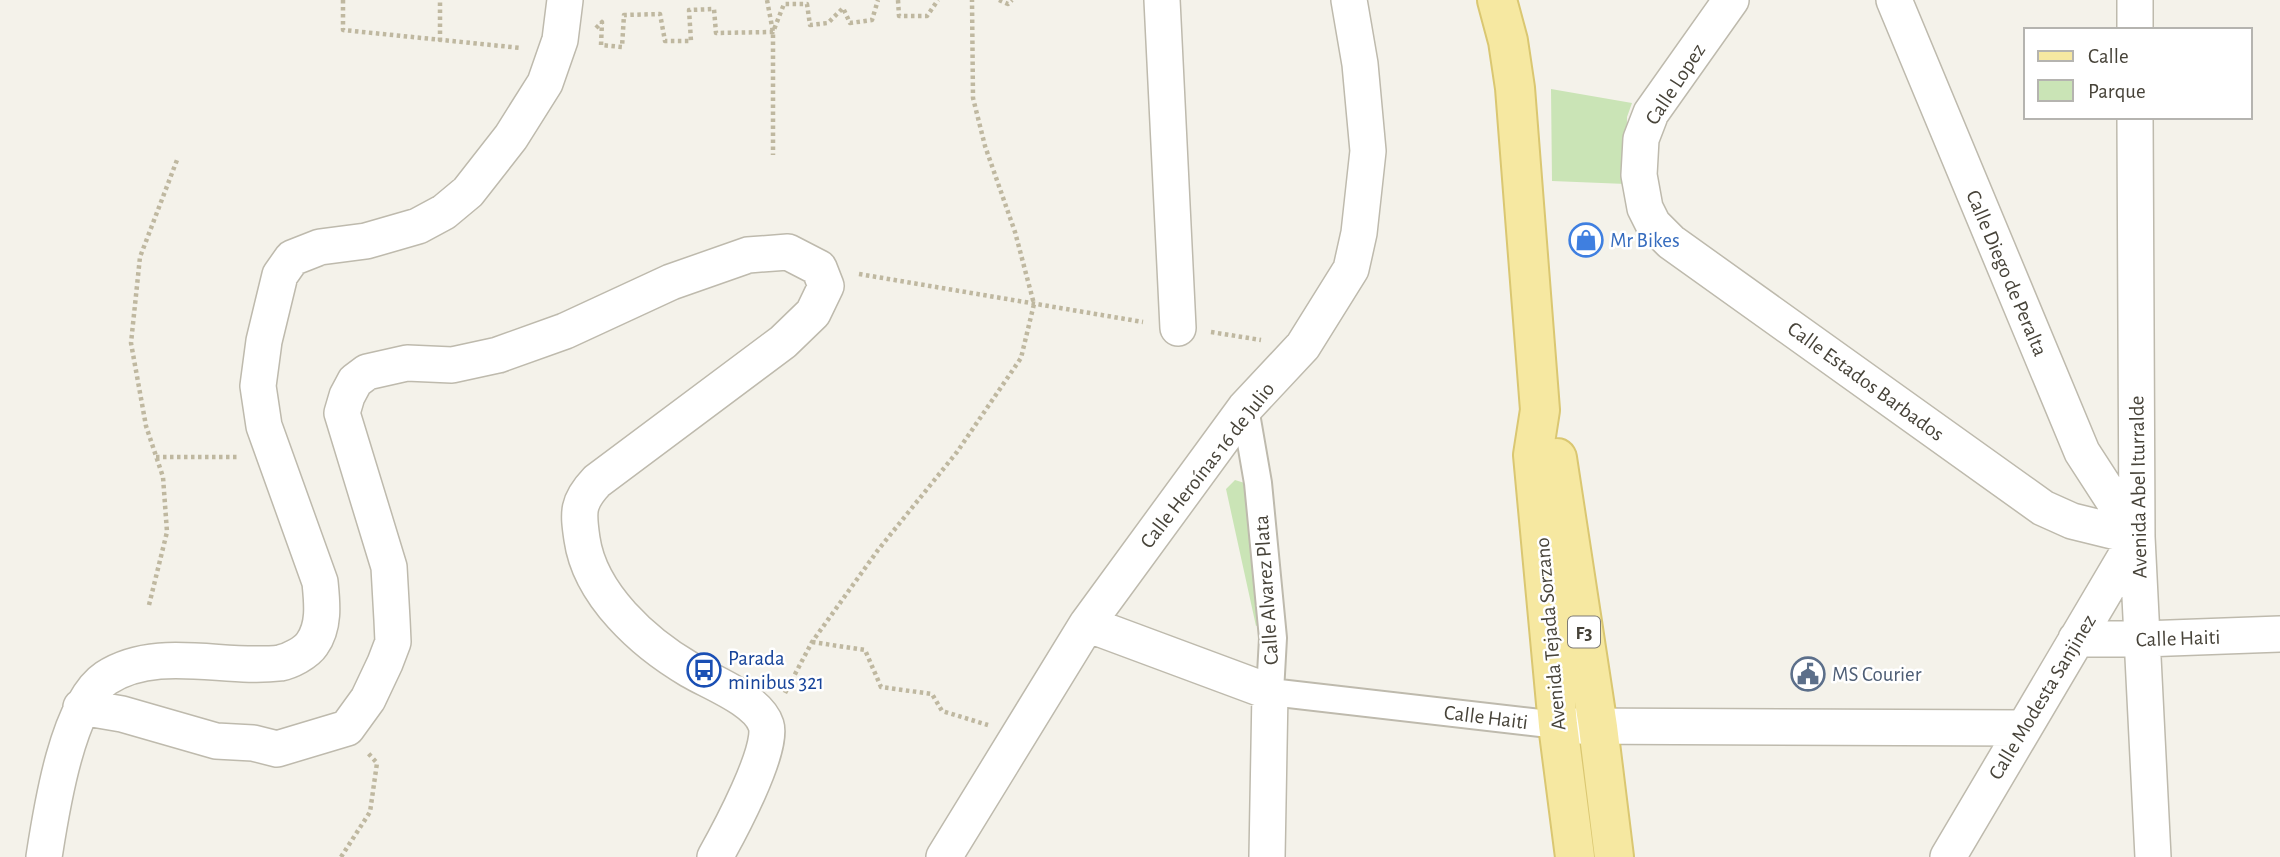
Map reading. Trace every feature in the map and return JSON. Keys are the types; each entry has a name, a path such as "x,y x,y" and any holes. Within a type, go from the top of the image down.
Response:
{"main road":[{"name":"Avenida Tejada Sorzano","path":"1497,0 1508,41 1515,88 1540,410 1533,455 1558,725 1574,857"},
{"name":"Avenida Tejada Sorzano","path":"1540,410 1558,461 1598,727 1614,857"}],"street":[{"path":"44,857 55,790 81,707 105,679 139,664 178,661 283,663 312,644 320,626 323,607 320,582 264,426 258,386 264,341 280,275 292,258 320,247 366,242 418,226 468,192 511,137 545,83 558,45 565,0"},
{"path":"1162,0 1178,328"},
{"name":"Calle Heroínas 16 de Julio","path":"944,857 1087,624 1245,408 1303,346 1351,269 1359,233 1368,151 1360,64 1349,0"},
{"name":"Calle Lopez","path":"1639,174 1641,139 1651,113 1731,0"},
{"name":"Calle Diego de Peralta","path":"1894,0 2082,452 2137,537"},
{"path":"2135,0 2135,28"},
{"name":"Avenida Abel Iturralde","path":"2135,119 2137,537 2153,857"},
{"name":"Calle Estados Barbados","path":"1639,174 1645,208 1653,224 1671,242 2043,508 2071,521 2137,537"},
{"path":"81,707 122,714 216,741 253,743 277,749 347,728 368,699 393,642 389,567 342,413 355,381 367,372 407,363 452,365 498,355 565,331 671,282 748,255 788,252 819,268 825,286 813,313 783,342 597,481 584,495 578,514 583,547 599,585 625,618 688,669 754,706 767,726 765,748 732,828 715,857"},
{"name":"Calle Alvarez Plata","path":"1245,408 1258,483 1273,638 1267,857"},
{"name":"Calle Modesta Sanjinez","path":"1948,857 2137,537"},
{"name":"Calle Haiti","path":"1087,624 1270,692 1558,725 2023,728"},
{"name":"Calle Haiti","path":"2076,639 2280,634"}],"path":[{"path":"343,0 343,30 440,41 558,45 588,36 602,22 601,45 622,47 624,15 660,14 665,41 691,41 689,10 714,9 716,33 773,32"},
{"path":"440,0 440,41"},
{"path":"767,0 773,32 773,155"},
{"path":"773,32 784,5 807,4 810,25 828,23 843,8 850,23 872,20 878,0"},
{"path":"898,0 899,16 927,16 937,0"},
{"path":"767,726 812,642 878,550 957,452 1021,358 1034,304 1016,232 985,146 973,98 972,0"},
{"path":"999,0 1008,4 1012,0"},
{"path":"149,605 167,532 163,477 146,426 131,343 140,257 177,160"},
{"path":"819,268 1178,328 1303,346"},
{"path":"156,457 275,458"},
{"path":"812,642 865,650 881,687 932,694 942,711 1019,734"},
{"path":"341,857 370,811 377,763 347,728"}],"green space":[{"path":"1551,89 1632,103 1627,117 1626,184 1552,181"},
{"path":"1235,480 1254,486 1267,622 1256,626 1226,489"}],"place":[{"name":"Mr Bikes","path":"1586,240"},
{"name":"Parada minibus 321","path":"704,670"},
{"name":"MS Courier","path":"1808,674"}]}
